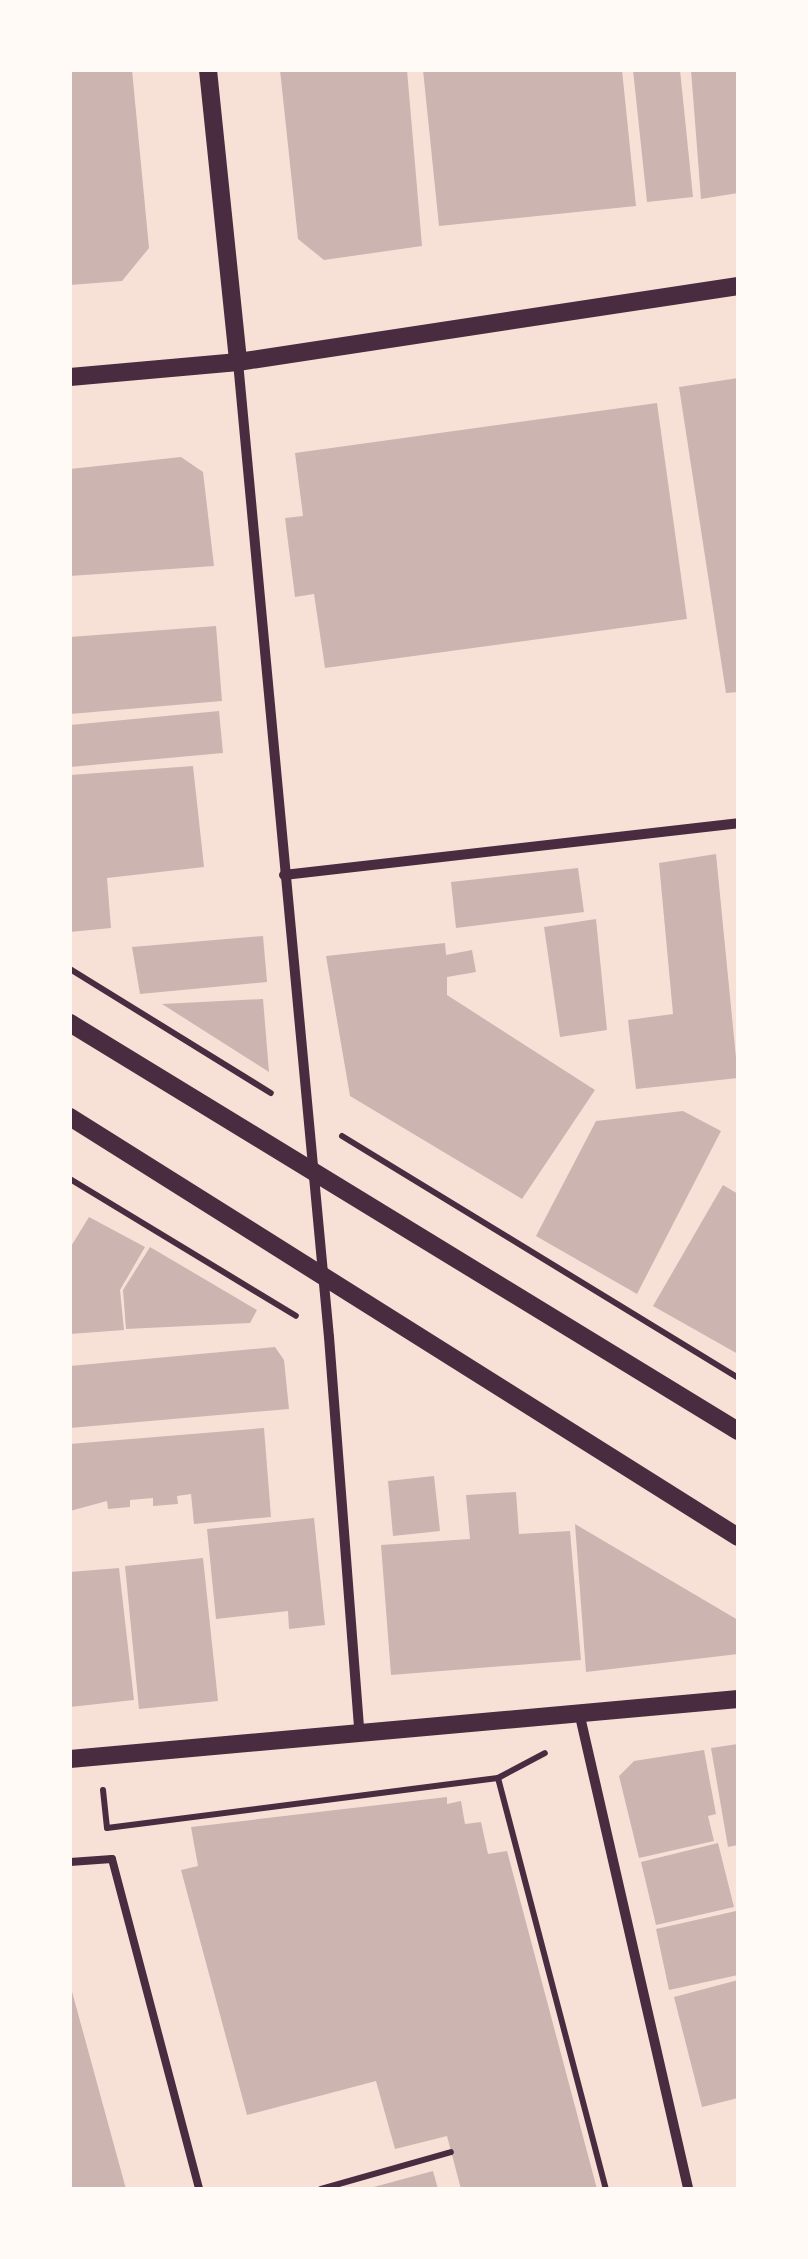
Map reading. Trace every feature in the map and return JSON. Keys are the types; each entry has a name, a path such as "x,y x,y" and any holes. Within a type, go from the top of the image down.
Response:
{"street":[{"path":"208,70 324,1277 358,1729"},
{"path":"70,377 238,362 738,286"},
{"path":"284,875 738,823"},
{"path":"70,1023 313,1176 738,1431"},
{"path":"70,1118 738,1536"},
{"path":"70,1759 358,1729 738,1699"},
{"path":"578,1710 688,2189"}],"lane":[{"path":"70,1862 112,1858 200,2189"}],"path":[{"path":"70,969 271,1093"},
{"path":"332,1130 738,1378"},
{"path":"70,1179 310,1325"},
{"path":"107,1825 498,1778 563,1743"},
{"path":"498,1778 606,2189"},
{"path":"101,1779 112,1858"},
{"path":"321,2189 451,2152"}],"building":[{"path":"70,70 132,70 149,248 122,281 70,285"},
{"path":"280,70 407,70 422,246 324,260 298,239"},
{"path":"423,70 622,70 636,206 439,226"},
{"path":"633,70 680,70 693,197 647,202"},
{"path":"691,70 738,70 738,193 701,199"},
{"path":"738,378 738,692 726,693 679,387"},
{"path":"657,403 687,619 325,668 314,594 295,597 285,518 303,516 295,453"},
{"path":"181,457 203,472 214,566 70,576 70,469"},
{"path":"216,626 222,701 70,714 70,637"},
{"path":"219,711 223,753 70,767 70,725"},
{"path":"193,766 204,867 107,878 111,928 70,932 70,775"},
{"path":"716,854 738,1078 636,1089 628,1020 673,1014 659,863"},
{"path":"578,868 584,912 456,928 451,882"},
{"path":"596,919 607,1030 560,1037 544,927"},
{"path":"263,936 267,982 140,994 132,947"},
{"path":"445,943 446,955 472,950 476,972 447,977 447,995 595,1090 522,1199 350,1096 326,956"},
{"path":"263,999 269,1072 162,1004"},
{"path":"683,1111 721,1131 637,1294 536,1236 596,1121"},
{"path":"723,1185 738,1194 738,1354 653,1306"},
{"path":"89,1217 145,1247 120,1290 124,1330 70,1334 70,1248"},
{"path":"150,1247 257,1310 250,1323 126,1329 123,1290"},
{"path":"275,1347 284,1360 289,1409 70,1428 70,1366"},
{"path":"264,1428 271,1517 194,1524 191,1494 177,1496 178,1504 153,1506 153,1498 130,1500 130,1507 108,1509 107,1501 70,1511 70,1444"},
{"path":"434,1476 440,1531 393,1536 388,1481"},
{"path":"516,1492 519,1534 570,1531 581,1660 391,1675 381,1545 470,1539 466,1495"},
{"path":"314,1518 325,1625 289,1629 288,1611 216,1619 207,1529"},
{"path":"575,1524 738,1620 738,1654 586,1672"},
{"path":"203,1558 218,1701 139,1709 125,1566"},
{"path":"119,1568 134,1700 70,1707 70,1572"},
{"path":"738,1744 738,1845 728,1847 711,1748"},
{"path":"704,1750 716,1814 708,1816 714,1841 639,1858 619,1776 634,1761"},
{"path":"447,1797 447,1804 461,1801 465,1824 481,1822 488,1854 507,1851 597,2189 461,2189 447,2136 395,2149 376,2081 247,2115 181,1870 198,1866 191,1827"},
{"path":"718,1843 734,1907 656,1925 641,1862"},
{"path":"736,1911 738,1975 669,1990 656,1929"},
{"path":"738,1980 738,2098 702,2107 674,1997"},
{"path":"71,1988 126,2189 70,2189"},
{"path":"433,2171 438,2189 370,2189 370,2188"}]}
